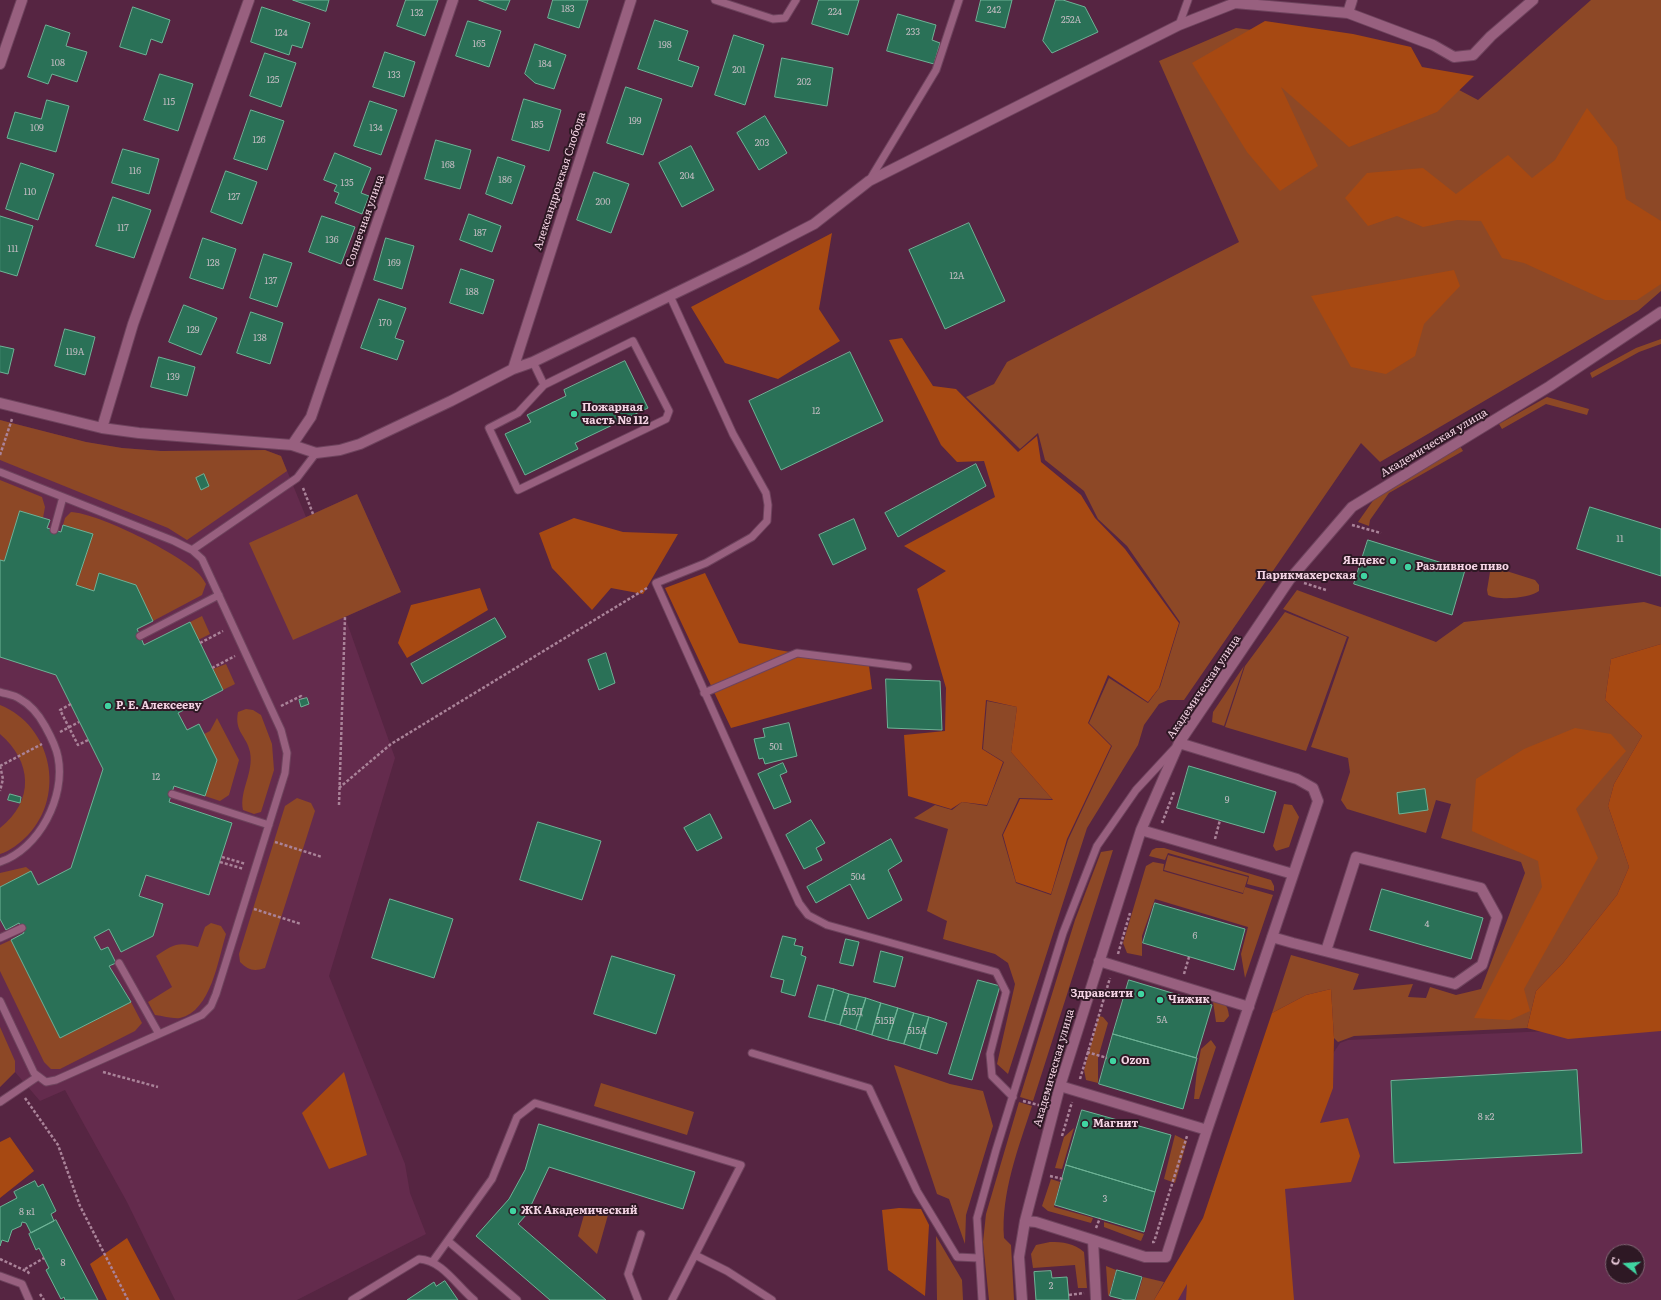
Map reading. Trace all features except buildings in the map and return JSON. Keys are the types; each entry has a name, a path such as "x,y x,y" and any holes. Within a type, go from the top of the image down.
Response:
{"street":[{"path":"0,64 22,0"},
{"path":"102,428 133,324 249,0"},
{"name":"Солнечная улица","path":"292,445 311,417 453,0"},
{"name":"Александровская Слобода","path":"513,369 630,0"},
{"path":"1348,13 1352,0"},
{"path":"0,403 102,428 138,433 292,445 316,453 340,450 360,444 451,401 513,369 533,362 670,296 814,224 869,181 1180,26 1235,3 1348,13 1433,45 1454,57 1472,55 1491,36 1533,0"},
{"name":"Академическая улица","path":"1022,1300 1019,1257 1025,1222 1060,1086 1141,830 1179,743 1290,579 1352,507 1550,386 1660,313"},
{"path":"1025,1222 1036,1222 1145,1257 1166,1256 1318,801 1313,788 1297,780 1179,743"},
{"path":"1141,830 1293,874"},
{"path":"1272,937 1326,951 1455,984 1482,965 1497,917 1481,888 1356,856 1326,951"},
{"path":"1099,961 1249,1007"},
{"path":"1060,1086 1189,1126 1207,1130"},
{"path":"1093,1240 1096,1300"}],"lane":[{"path":"715,0 773,19 785,18 796,0"},
{"path":"869,181 936,70 959,0"},
{"path":"1180,26 1188,0"},
{"path":"670,296 733,434 766,493 768,510 767,521 752,538 706,562 656,583 799,904 808,915 827,925 996,972 1006,992 990,1054 992,1076 1013,1098"},
{"path":"634,341 669,411 669,415 666,419 518,490 489,428 518,413 544,384 634,341"},
{"path":"533,362 544,384"},
{"path":"192,550 297,478 316,453"},
{"path":"0,472 192,550 202,559 281,730 287,753 285,773 216,994 211,1006 202,1015 86,1067 51,1082 46,1082 37,1077 0,1001"},
{"path":"54,530 63,497"},
{"path":"140,636 219,595"},
{"path":"704,693 798,653 908,667"},
{"path":"0,692 20,698 38,714 51,737 58,757 59,778 52,808 37,835 18,852 0,862"},
{"path":"982,1300 978,1258 977,1218 1063,933 1097,846 1136,790 1179,743"},
{"path":"172,794 269,825"},
{"path":"0,938 22,928"},
{"path":"119,963 159,1034"},
{"path":"752,1053 870,1088 917,1191 957,1256 978,1258"},
{"path":"0,1102 37,1077"},
{"path":"433,1262 492,1179 517,1117 535,1103 741,1165 672,1300"},
{"path":"638,1300 628,1274 641,1234"},
{"path":"448,1241 517,1300"},
{"path":"695,1255 727,1271 772,1300"},
{"path":"352,1300 419,1259 433,1262 474,1300"},
{"path":"0,1276 22,1284 29,1300"}],"path":[{"path":"0,455 15,407"},
{"path":"297,478 312,514"},
{"path":"1347,524 1381,533"},
{"path":"1290,579 1326,590"},
{"path":"339,788 391,744 656,583"},
{"path":"339,805 345,617"},
{"path":"200,642 233,626"},
{"path":"212,668 245,652"},
{"path":"271,710 301,696 302,699"},
{"path":"71,704 60,710 78,745 88,740"},
{"path":"0,791 3,779 0,766 42,744 51,737 79,722"},
{"path":"1212,851 1220,820"},
{"path":"265,839 322,857"},
{"path":"222,857 255,869"},
{"path":"220,862 255,869"},
{"path":"244,906 301,924"},
{"path":"1060,1142 1132,907"},
{"path":"1181,986 1189,957"},
{"path":"1087,1052 1107,1058"},
{"path":"86,1067 158,1087"},
{"path":"19,1090 58,1145 80,1206 128,1300"},
{"path":"1021,1100 1033,1104"},
{"path":"1145,1257 1148,1243 1154,1242 1189,1126"},
{"path":"1048,1184 1052,1170"},
{"path":"1050,1176 1063,1179"},
{"path":"24,1270 44,1258"},
{"path":"1069,1295 1086,1293 1086,1300"}],"shaded area":[{"path":"1591,0 1661,0 1661,291 1638,311 1380,462 1361,443 1184,700 1168,700 1159,704 1144,725 1138,745 1087,828 1008,1074 997,1064 1015,984 1008,963 995,954 943,939 947,921 927,911 948,829 914,818 935,805 952,810 962,802 987,806 1004,762 983,749 987,701 1017,707 1011,752 1052,799 1019,798 1002,835 1016,883 1051,895 1068,840 1112,746 1089,723 1109,678 1148,703 1160,687 1180,622 1127,546 1098,519 1084,491 1045,460 1038,433 1020,449 966,397 994,384 1007,362 1239,242 1159,61 1236,28 1374,45 1478,100"},
{"path":"1265,21 1353,34 1411,47 1422,67 1474,76 1437,112 1349,147 1281,87 1318,166 1280,191 1247,152 1192,63"},
{"path":"1587,108 1617,147 1626,199 1661,221 1661,284 1637,300 1605,300 1524,263 1502,258 1481,221 1457,220 1423,227 1397,216 1368,226 1345,198 1367,173 1423,168 1456,194 1508,155 1532,178 1555,160"},
{"path":"832,233 819,309 840,341 778,379 725,363 691,307"},
{"path":"1454,270 1460,286 1424,324 1415,356 1386,374 1351,367 1311,296"},
{"path":"902,338 933,386 956,389 1018,452 1037,436 1041,462 1081,495 1095,518 1125,549 1179,623 1159,688 1148,702 1108,675 1088,723 1111,746 1067,839 1051,894 1016,882 1003,835 1020,799 1053,800 1011,752 1017,707 986,700 982,749 1003,762 987,805 962,802 951,809 908,796 904,735 945,731 946,688 917,589 946,571 904,546 995,497 984,461 957,462 941,445 889,340"},
{"path":"1661,339 1661,344 1639,352 1592,378 1590,373 1636,348"},
{"path":"1547,397 1589,409 1587,415 1546,404 1502,429 1499,424"},
{"path":"0,420 86,442 122,448 161,451 265,450 281,456 306,517 357,494 401,592 345,617 395,758 329,976 405,1164 410,1193 426,1234 297,1300 175,1300 127,1202 65,1090 40,1101 15,1072 0,1087"},
{"path":"0,420 86,442 122,448 161,451 265,450 281,456 287,471 187,540 168,528 0,460"},
{"path":"1460,446 1463,451 1389,493 1370,520 1369,526 1358,522 1377,495"},
{"path":"0,480 42,497 45,507 43,518 20,511 4,561 0,560"},
{"path":"357,494 401,592 293,640 249,543"},
{"path":"71,512 100,519 138,536 175,556 199,574 202,578 206,584 202,595 153,621 135,585 100,573 94,591 76,585 93,534 63,525 65,518"},
{"path":"574,518 623,532 678,534 643,594 611,588 592,610 552,568 539,533"},
{"path":"1500,569 1535,580 1539,585 1539,591 1514,598 1499,598 1488,595 1487,590 1490,572"},
{"path":"705,573 739,643 869,666 872,689 731,728 665,588"},
{"path":"480,588 488,610 407,658 398,643 411,605"},
{"path":"1297,590 1436,642 1464,622 1644,602 1661,607 1661,644 1611,659 1605,700 1642,736 1614,784 1608,806 1629,867 1617,895 1563,963 1536,991 1527,1028 1354,1036 1338,1042 1334,1038 1331,989 1306,995 1272,1013 1291,955 1359,974 1353,990 1413,984 1408,997 1426,998 1430,987 1456,995 1481,989 1525,873 1521,862 1441,838 1451,804 1436,800 1426,833 1347,809 1341,800 1350,772 1348,758 1311,747 1349,637 1283,609"},
{"path":"1285,612 1347,637 1306,751 1225,727 1245,666"},
{"path":"202,616 210,634 198,640 190,622"},
{"path":"1661,644 1661,1031 1568,1039 1527,1028 1536,991 1563,963 1617,895 1629,867 1608,806 1614,784 1642,736 1605,700 1611,659"},
{"path":"226,664 235,684 223,690 213,669"},
{"path":"1244,666 1224,726 1212,722 1213,712"},
{"path":"0,705 18,715 32,729 42,745 48,763 50,782 47,801 40,819 22,841 11,849 0,854 0,828 19,806 24,794 25,781 23,768 18,756 11,745 0,734"},
{"path":"246,709 253,710 261,715 272,744 274,770 261,812 254,814 243,810 242,803 251,760 250,752 239,729 237,719 238,712"},
{"path":"217,718 239,760 229,795 220,801 205,796 217,760 204,734 210,731"},
{"path":"1575,728 1611,734 1626,751 1576,809 1598,858 1524,989 1530,1011 1510,1020 1474,1018 1542,887 1538,861 1472,831 1476,779 1524,749"},
{"path":"297,798 311,803 315,811 265,968 251,970 240,962 239,954 285,806"},
{"path":"1284,804 1292,805 1299,817 1289,847 1276,851 1273,846"},
{"path":"1156,848 1164,848 1271,880 1274,886 1274,891 1247,884 1249,876 1168,853 1165,860 1149,856 1152,850"},
{"path":"1113,850 1033,1101 1020,1097 1075,920 1101,852"},
{"path":"1168,855 1248,877 1243,893 1164,870"},
{"path":"1153,862 1164,864 1163,871 1243,894 1245,887 1273,895 1245,978 1241,954 1248,927 1155,899 1142,936 1142,956 1127,953 1123,943 1146,866"},
{"path":"26,867 31,871 0,887 0,873"},
{"path":"211,923 221,926 226,934 212,983 206,995 199,1006 191,1013 180,1018 155,1015 148,1002 172,987 156,956 171,947 180,944 198,947 205,927"},
{"path":"11,940 60,1038 131,1002 142,1023 135,1031 60,1069 51,1069 44,1062 0,971 0,945"},
{"path":"1331,989 1334,1038 1333,1088 1320,1123 1348,1118 1360,1156 1351,1182 1285,1189 1294,1300 1186,1300 1187,1284 1178,1300 1154,1300 1203,1218 1272,1013 1306,995"},
{"path":"1212,995 1222,1001 1227,1008 1229,1016 1224,1022 1216,1022"},
{"path":"1099,1016 1103,1017 1108,1023 1098,1058 1098,1083 1086,1080 1084,1070"},
{"path":"1661,1026 1661,1300 1168,1300 1340,1043 1348,1040"},
{"path":"0,1027 15,1061 15,1072 0,1087"},
{"path":"1211,1040 1216,1047 1199,1099 1194,1099 1201,1049"},
{"path":"894,1065 950,1084 983,1091 993,1126 966,1215 965,1244 949,1199 937,1194"},
{"path":"344,1072 367,1155 329,1169 302,1113"},
{"path":"601,1083 694,1112 687,1135 594,1106"},
{"path":"1019,1102 1032,1106 1021,1138 1005,1204 1004,1238 1011,1245 1014,1300 989,1300 983,1242 986,1214"},
{"path":"1074,1128 1062,1169 1055,1168 1064,1137"},
{"path":"1175,1135 1187,1141 1175,1183 1164,1179"},
{"path":"10,1137 34,1171 0,1198 0,1142"},
{"path":"1051,1179 1060,1182 1054,1207 1093,1218 1091,1223 1048,1211 1042,1206"},
{"path":"586,1208 608,1215 597,1254 578,1236"},
{"path":"899,1208 921,1209 929,1225 925,1296 888,1270 882,1210"},
{"path":"1104,1222 1144,1234 1141,1241 1104,1227"},
{"path":"936,1236 962,1280 963,1300 937,1300"},
{"path":"127,1238 160,1300 107,1300 90,1264"},
{"path":"1050,1242 1068,1244 1084,1252 1087,1288 1078,1288 1075,1265 1033,1268 1031,1254 1036,1245"},
{"path":"1106,1266 1116,1270 1109,1296 1108,1295"},
{"path":"1143,1277 1164,1282 1154,1300 1136,1300"}],"place":[{"name":"Пожарная часть № 112","path":"574,414"},
{"name":"Яндекс","path":"1393,561"},
{"name":"Разливное пиво","path":"1408,567"},
{"name":"Парикмахерская","path":"1364,576"},
{"name":"Р. Е. Алексееву","path":"108,706"},
{"name":"Здравсити","path":"1141,994"},
{"name":"Чижик","path":"1160,1000"},
{"name":"Ozon","path":"1113,1061"},
{"name":"Магнит","path":"1085,1124"},
{"name":"ЖК Академический","path":"513,1211"}]}
